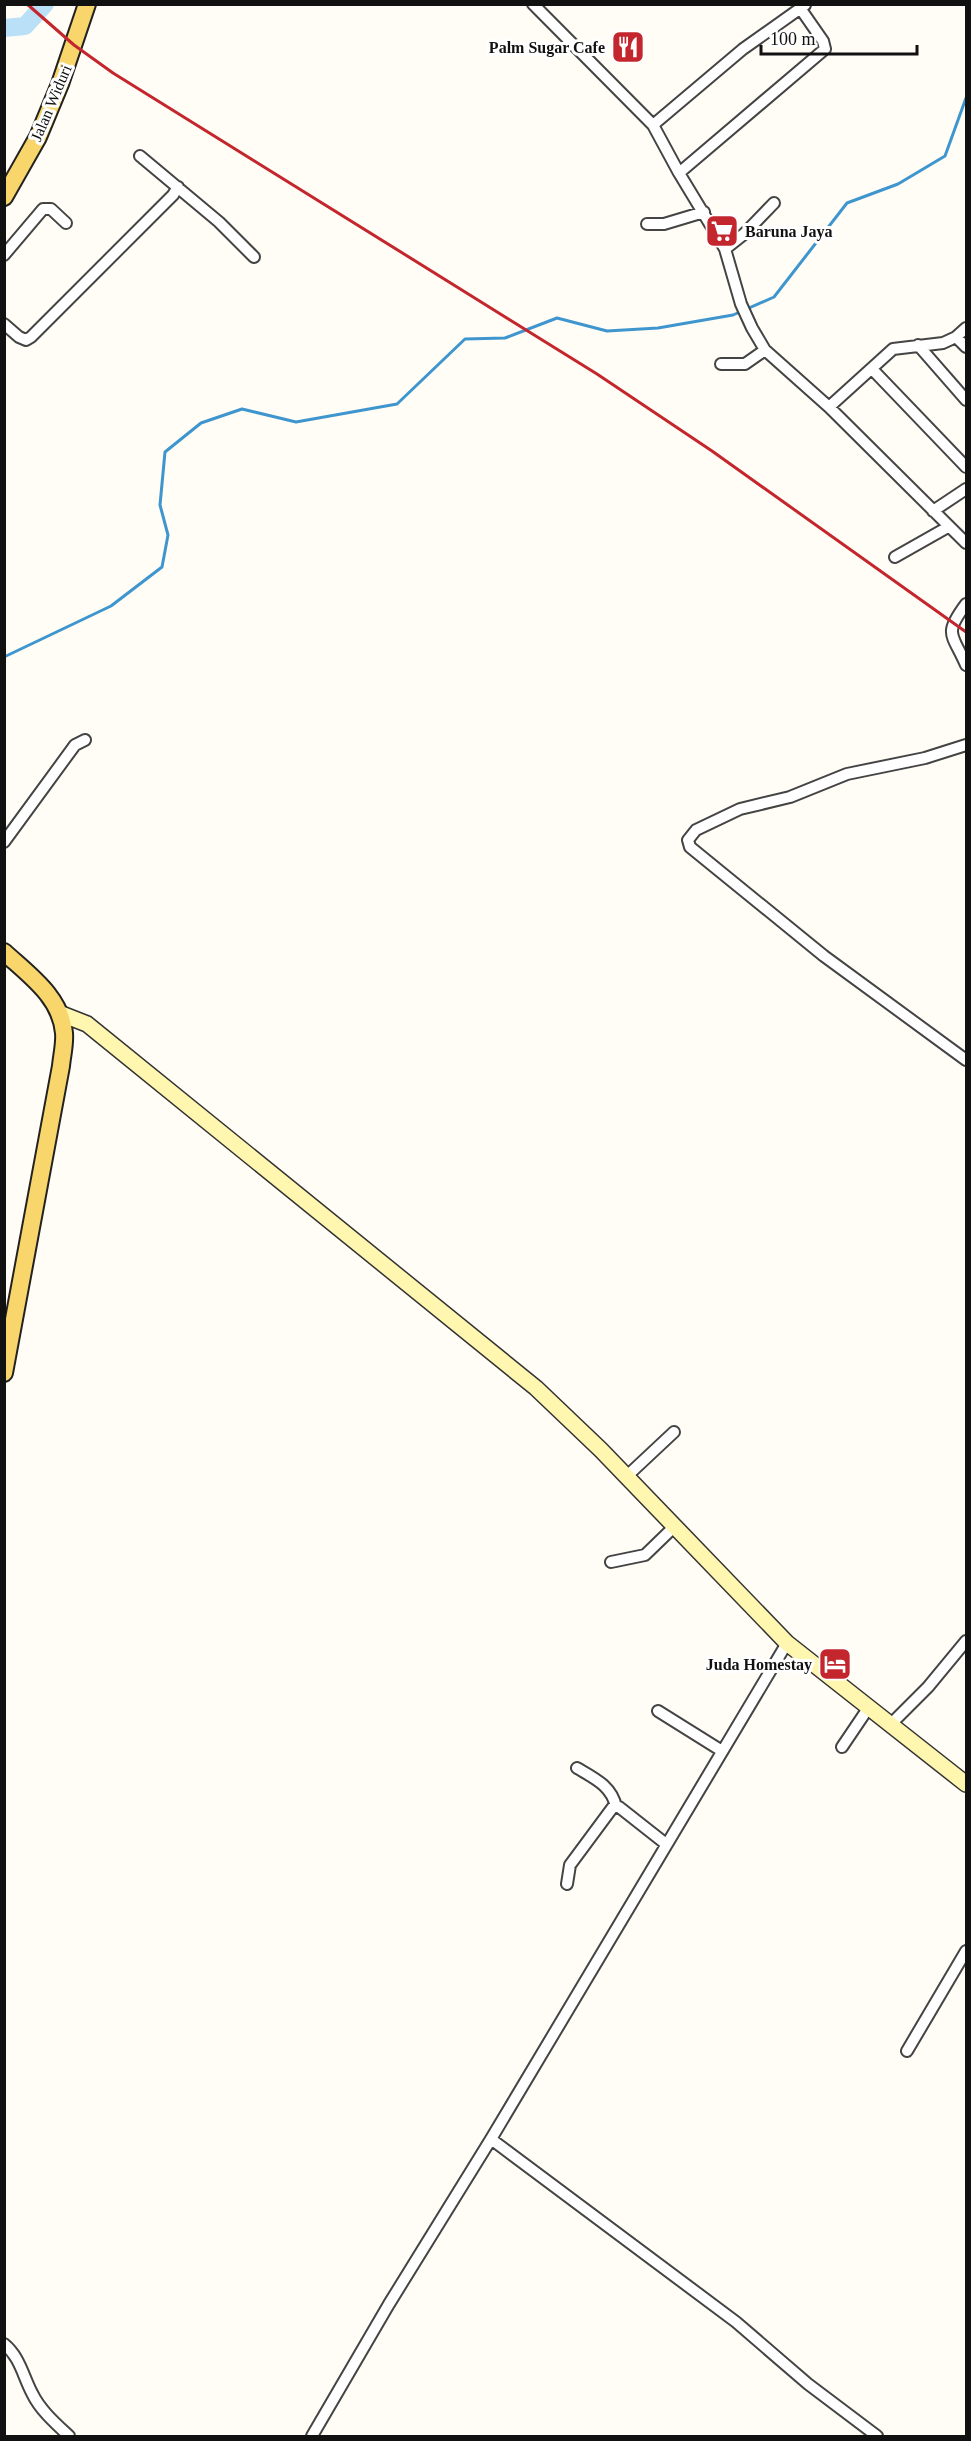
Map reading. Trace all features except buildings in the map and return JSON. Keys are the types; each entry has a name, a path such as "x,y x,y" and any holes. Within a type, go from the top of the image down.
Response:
{"main road":[{"name":"Jalan Widuri","path":"4,197 38,137 87,4"},
{"path":"4,952 48,994 59,1013 64,1036 61,1066 4,1372"}],"street":[{"path":"533,4 653,125 724,249 741,304 765,350 829,407 966,543"},
{"path":"653,125 743,49 796,8 823,42 825,49 679,173"},
{"path":"140,156 219,222 254,257"},
{"path":"4,324 22,339 26,340 31,337 173,195 178,187"},
{"path":"724,249 744,234 774,203"},
{"path":"4,255 43,209 51,209 66,223"},
{"path":"646,224 664,224 704,212"},
{"path":"829,407 893,350 918,345 936,345 956,337 966,328"},
{"path":"956,337 966,347"},
{"path":"918,345 966,400"},
{"path":"722,364 745,364 765,350"},
{"path":"872,369 966,467"},
{"path":"933,511 966,489"},
{"path":"895,557 948,527"},
{"path":"966,604 952,622 951,633 966,665"},
{"path":"4,842 75,745 85,740"},
{"path":"966,745 925,758 847,774 790,797 740,809 696,831 690,835 688,840 690,847 824,956 966,1060"},
{"path":"59,1013 87,1024 536,1388 627,1476 787,1643 966,1784"},
{"path":"627,1476 674,1432"},
{"path":"611,1562 645,1555 675,1527"},
{"path":"890,1725 928,1687 966,1641"},
{"path":"312,2436 787,1643"},
{"path":"842,1747 869,1707"},
{"path":"658,1711 722,1751"},
{"path":"577,1768 609,1789 614,1795 616,1806 666,1844"},
{"path":"567,1884 570,1865 616,1806"},
{"path":"907,2051 966,1951"},
{"path":"491,2139 736,2322 808,2384 877,2436"},
{"path":"4,2344 16,2357 37,2401 69,2436"}],"waterway":[{"path":"4,28 25,26 45,4"},
{"path":"4,657 111,606 162,567 168,535 160,505 165,452 201,423 242,409 296,422 397,404 465,339 505,338 557,318 607,331 658,328 733,315 774,297 847,203 898,184 945,156 966,98"}],"railway":[{"path":"27,4 74,45 113,73 597,374 712,451 966,632"}],"place":[{"name":"Palm Sugar Cafe","path":"628,47"},
{"name":"Baruna Jaya","path":"722,231"},
{"name":"Juda Homestay","path":"835,1664"}]}
